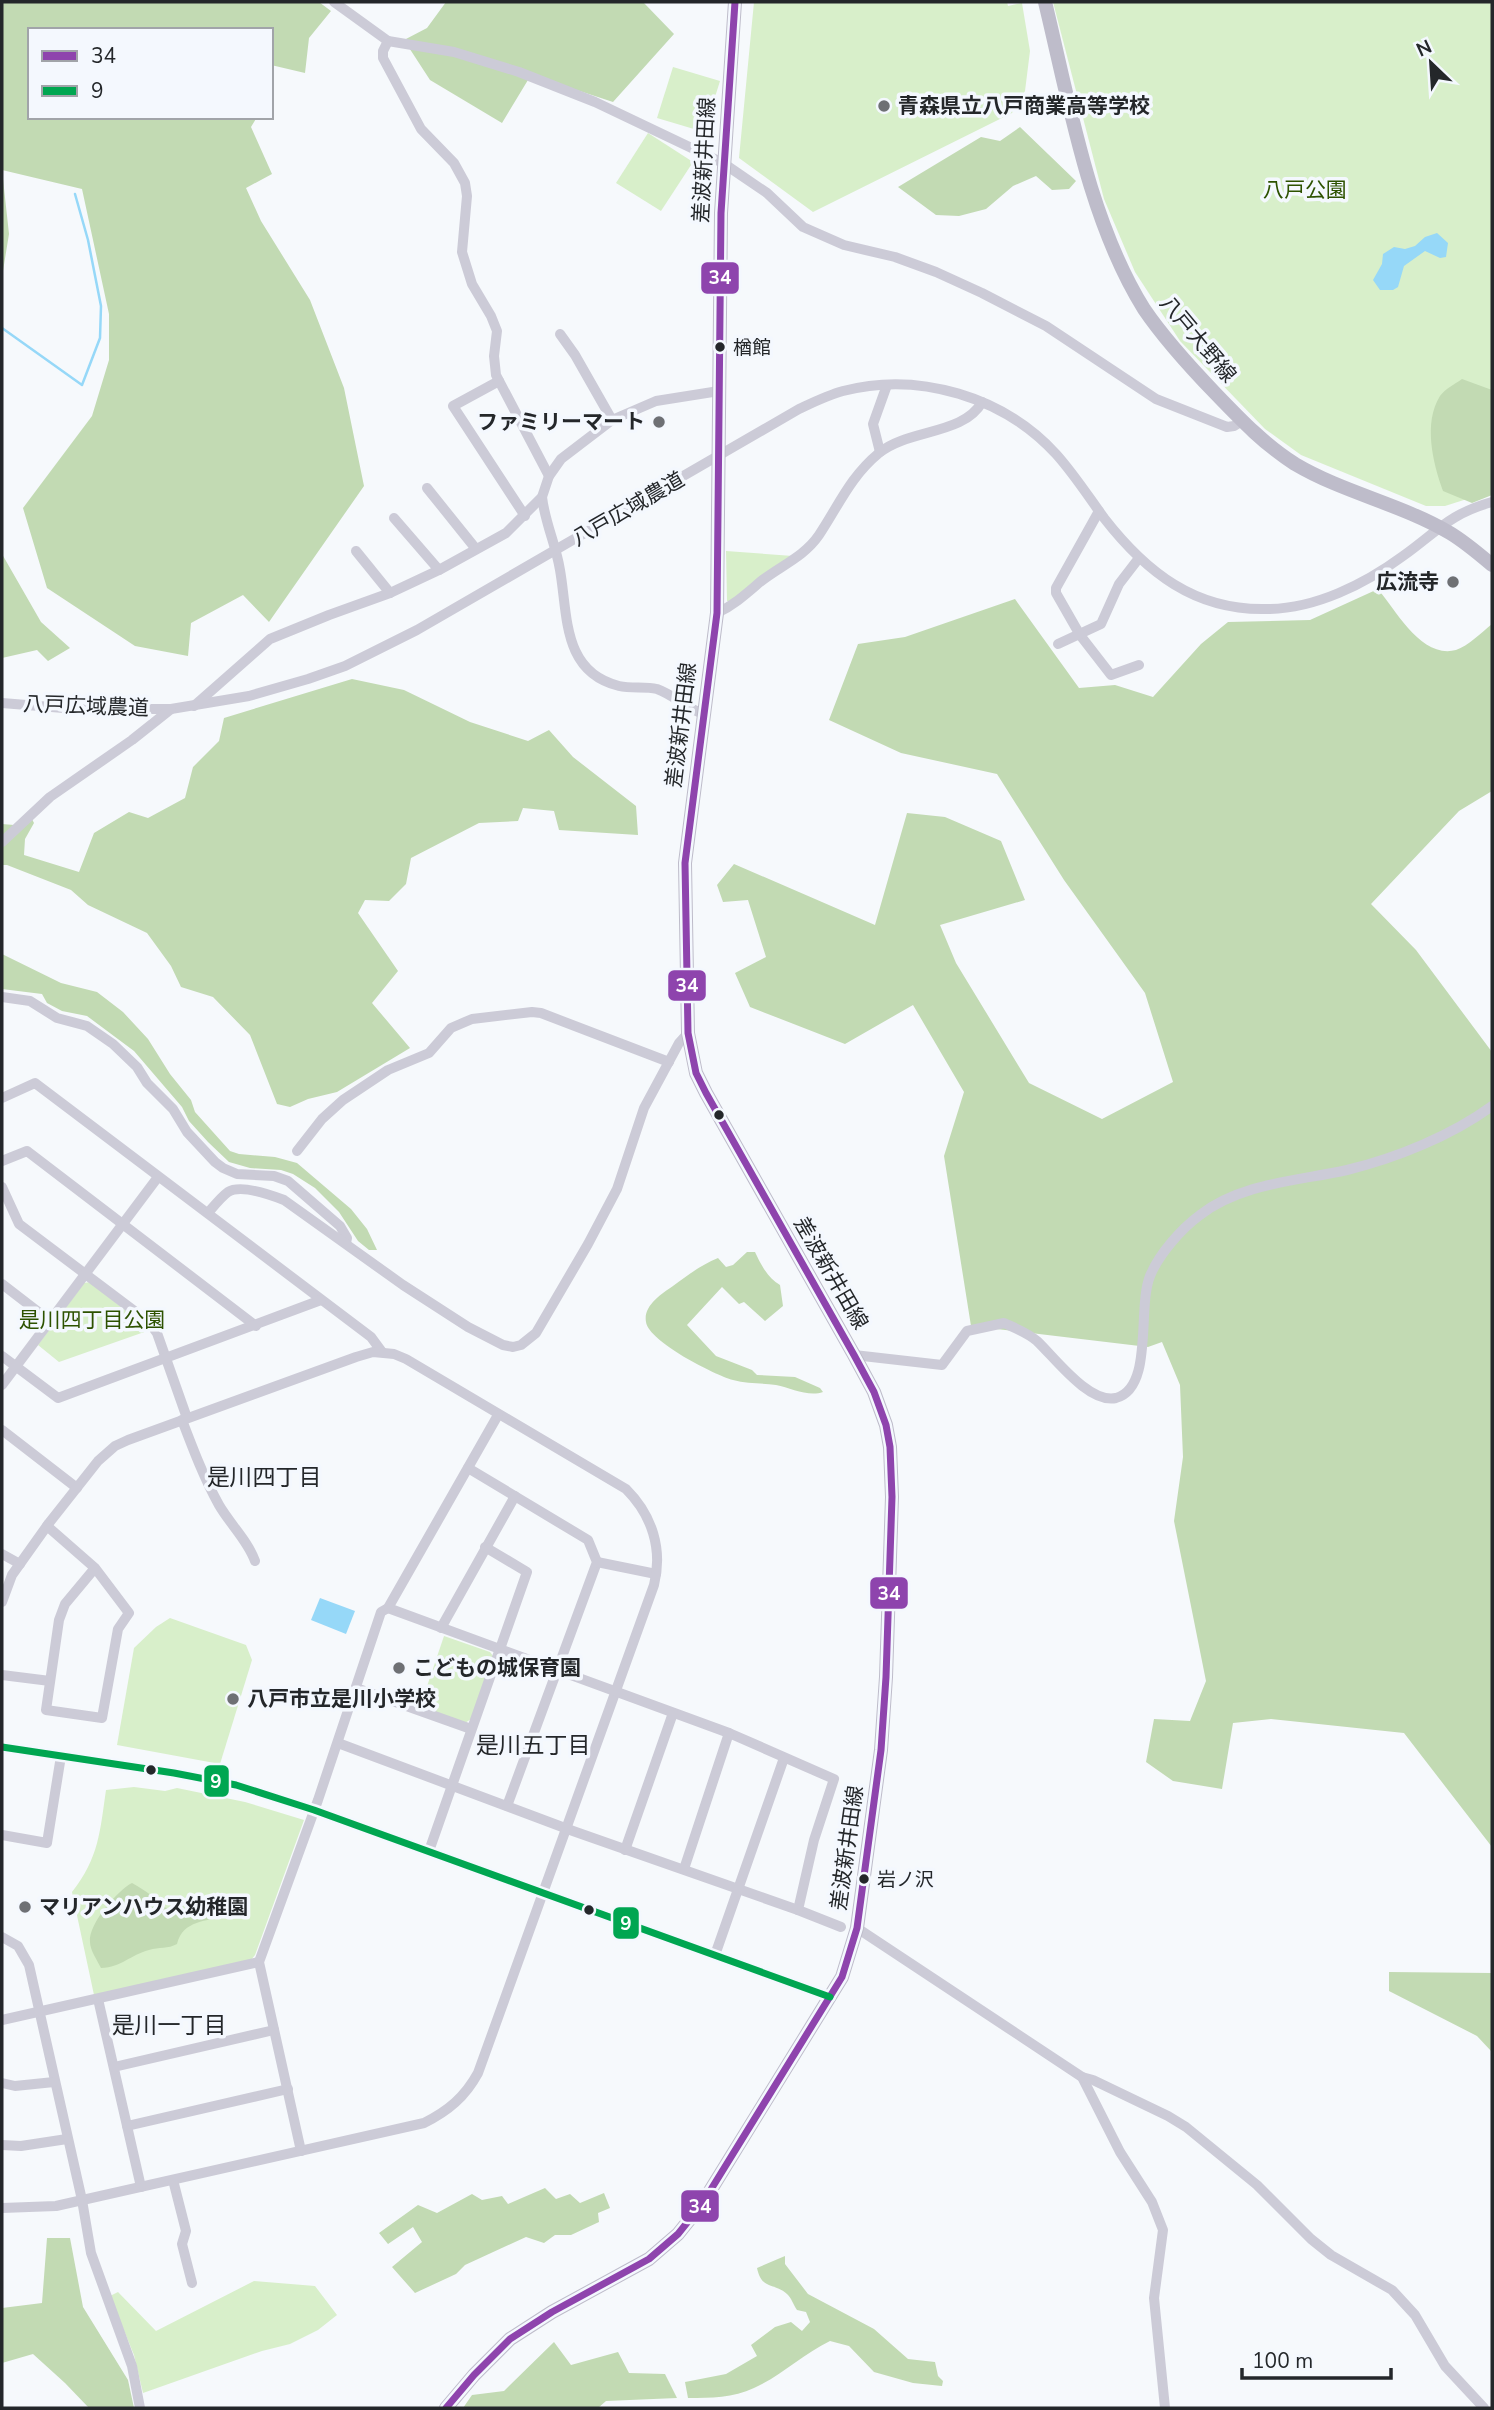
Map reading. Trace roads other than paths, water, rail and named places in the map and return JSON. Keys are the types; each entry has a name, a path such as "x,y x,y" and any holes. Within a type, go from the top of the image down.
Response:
{"main road":[{"name":"差波新井田線","path":"446,2408 510,2339 552,2312 649,2259 678,2234 702,2204 842,1977 857,1928 881,1750 892,1497 890,1447 886,1425 874,1392 706,1094 696,1073 688,1033 685,863 717,613 723,163 735,2"},
{"name":"八戸大野線","path":"1045,2 1097,205 1134,292 1176,352 1242,421 1277,453 1317,476 1438,527 1492,565"}],"street":[{"path":"334,2 388,41 454,52 510,68 595,102 723,163 767,193 803,227 844,245 895,257 936,272 982,293 1046,326 1156,399 1227,427 1242,421"},
{"path":"388,41 383,58 421,129 454,163 466,183 462,252 472,284 497,331 494,356 496,375 549,476"},
{"path":"560,334 612,419"},
{"path":"499,381 453,406 525,516"},
{"path":"880,452 873,424 887,384"},
{"name":"八戸広域農道","path":"2,703 76,709 171,709 279,688 345,666 417,630 799,409 844,391 887,384 937,388 982,402 1012,417 1042,441 1071,472 1139,558 1173,584 1199,598 1248,609 1285,608 1320,600 1382,569 1464,511 1492,502"},
{"path":"194,706 270,639 390,593 506,533 542,497 549,476 561,459 612,419 656,401 719,391"},
{"path":"717,613 806,551 855,474 880,452 912,436 969,418 976,413 982,402"},
{"path":"427,488 476,549"},
{"path":"542,497 544,514 556,551 568,634 585,666 601,678 617,685 663,691 691,710 704,714"},
{"path":"1100,511 1056,588 1063,608 1080,635 1111,675 1139,665"},
{"path":"394,518 439,570"},
{"path":"356,551 390,593"},
{"path":"1058,644 1101,624 1119,584 1139,558"},
{"path":"2,842 50,797 132,740 171,709"},
{"path":"2,997 30,1001 57,1018 87,1026 113,1044 138,1067 148,1083 173,1109 187,1132 215,1162 237,1174 274,1176 288,1181 340,1226 347,1238 346,1243"},
{"path":"297,1151 322,1119 343,1100 388,1070 429,1053 451,1028 472,1019 541,1013 669,1062"},
{"path":"208,1213 230,1191 266,1193 285,1200 403,1285 468,1327 503,1345 513,1347 527,1342 536,1334 558,1298 617,1189 643,1108 679,1043 688,1033"},
{"path":"2,1098 35,1083 371,1336 382,1352"},
{"path":"854,1356 942,1365 967,1331 1004,1323 1035,1340 1091,1391 1110,1399 1120,1397 1135,1385 1139,1372 1143,1347 1143,1310 1151,1274 1171,1244 1199,1216 1217,1204 1248,1190 1350,1169 1400,1152 1434,1139 1492,1106"},
{"path":"2,1161 27,1151 256,1326"},
{"path":"2,1385 158,1177"},
{"path":"2,1187 19,1224 149,1322 157,1333 167,1358 195,1456 218,1504 237,1534 251,1549 255,1561"},
{"path":"2,1284 50,1321"},
{"path":"2,1356 58,1398 321,1300"},
{"path":"2,1602 20,1564 98,1461 115,1446 356,1357 382,1352 406,1359 601,1474 634,1497 648,1518 657,1559 656,1574 615,1692 478,2073 458,2102 443,2114 424,2123 56,2206 2,2208"},
{"path":"301,2151 259,1962 338,1743 381,1612 388,1608 499,1415"},
{"path":"2,1430 77,1488"},
{"path":"468,1468 588,1540 597,1562 507,1806"},
{"path":"440,1628 515,1496"},
{"path":"47,1527 95,1568 129,1613 118,1629 102,1718 46,1710 59,1620 65,1604 95,1568"},
{"path":"429,1852 527,1572 485,1547"},
{"path":"2,1554 20,1564"},
{"path":"597,1562 656,1574"},
{"path":"388,1608 729,1733 834,1779 814,1840 798,1910"},
{"path":"2,1675 50,1681"},
{"path":"356,1688 471,1730"},
{"path":"625,1850 673,1713"},
{"path":"684,1869 729,1733"},
{"path":"338,1743 841,1927"},
{"path":"2,1747 236,1785 314,1810 830,1997"},
{"path":"2,1835 47,1843 61,1756"},
{"path":"715,1955 784,1758"},
{"path":"857,1928 1082,2077 1168,2116 1186,2127 1257,2185 1311,2239 1331,2255 1392,2290 1415,2315 1445,2366 1484,2408"},
{"path":"2,1937 18,1945 29,1965 82,2200 91,2253 132,2366 140,2408"},
{"path":"2,2020 259,1962"},
{"path":"97,1999 141,2187"},
{"path":"114,2067 274,2031"},
{"path":"1082,2077 1120,2152 1152,2202 1163,2230 1154,2298 1165,2408"},
{"path":"2,2083 15,2087 54,2082"},
{"path":"127,2126 288,2089"},
{"path":"2,2145 22,2146 67,2139"},
{"path":"173,2180 186,2231 183,2244 192,2283"}],"water":[{"path":"1437,233 1448,243 1446,257 1440,258 1425,251 1404,266 1398,287 1393,290 1380,290 1373,280 1382,264 1383,254 1394,247 1405,249 1415,246 1425,237"},
{"path":"320,1598 355,1611 346,1634 311,1620"}],"waterway":[{"path":"2,328 82,385 100,338 101,306 88,240 75,194"}],"place":[{"name":"青森県立八戸商業高等学校","path":"884,106"},
{"name":"楢館","path":"720,347"},
{"name":"ファミリーマート","path":"659,422"},
{"name":"広流寺","path":"1453,582"},
{"name":"こどもの城保育園","path":"399,1668"},
{"name":"八戸市立是川小学校","path":"233,1699"},
{"name":"岩ノ沢","path":"864,1879"},
{"name":"マリアンハウス幼稚園","path":"25,1907"}],"district":[{"name":"是川四丁目","path":"264,1477"},
{"name":"是川五丁目","path":"533,1745"},
{"name":"是川一丁目","path":"169,2025"}],"park label":[{"name":"八戸公園","path":"1305,190"},
{"name":"是川四丁目公園","path":"92,1320"}]}
